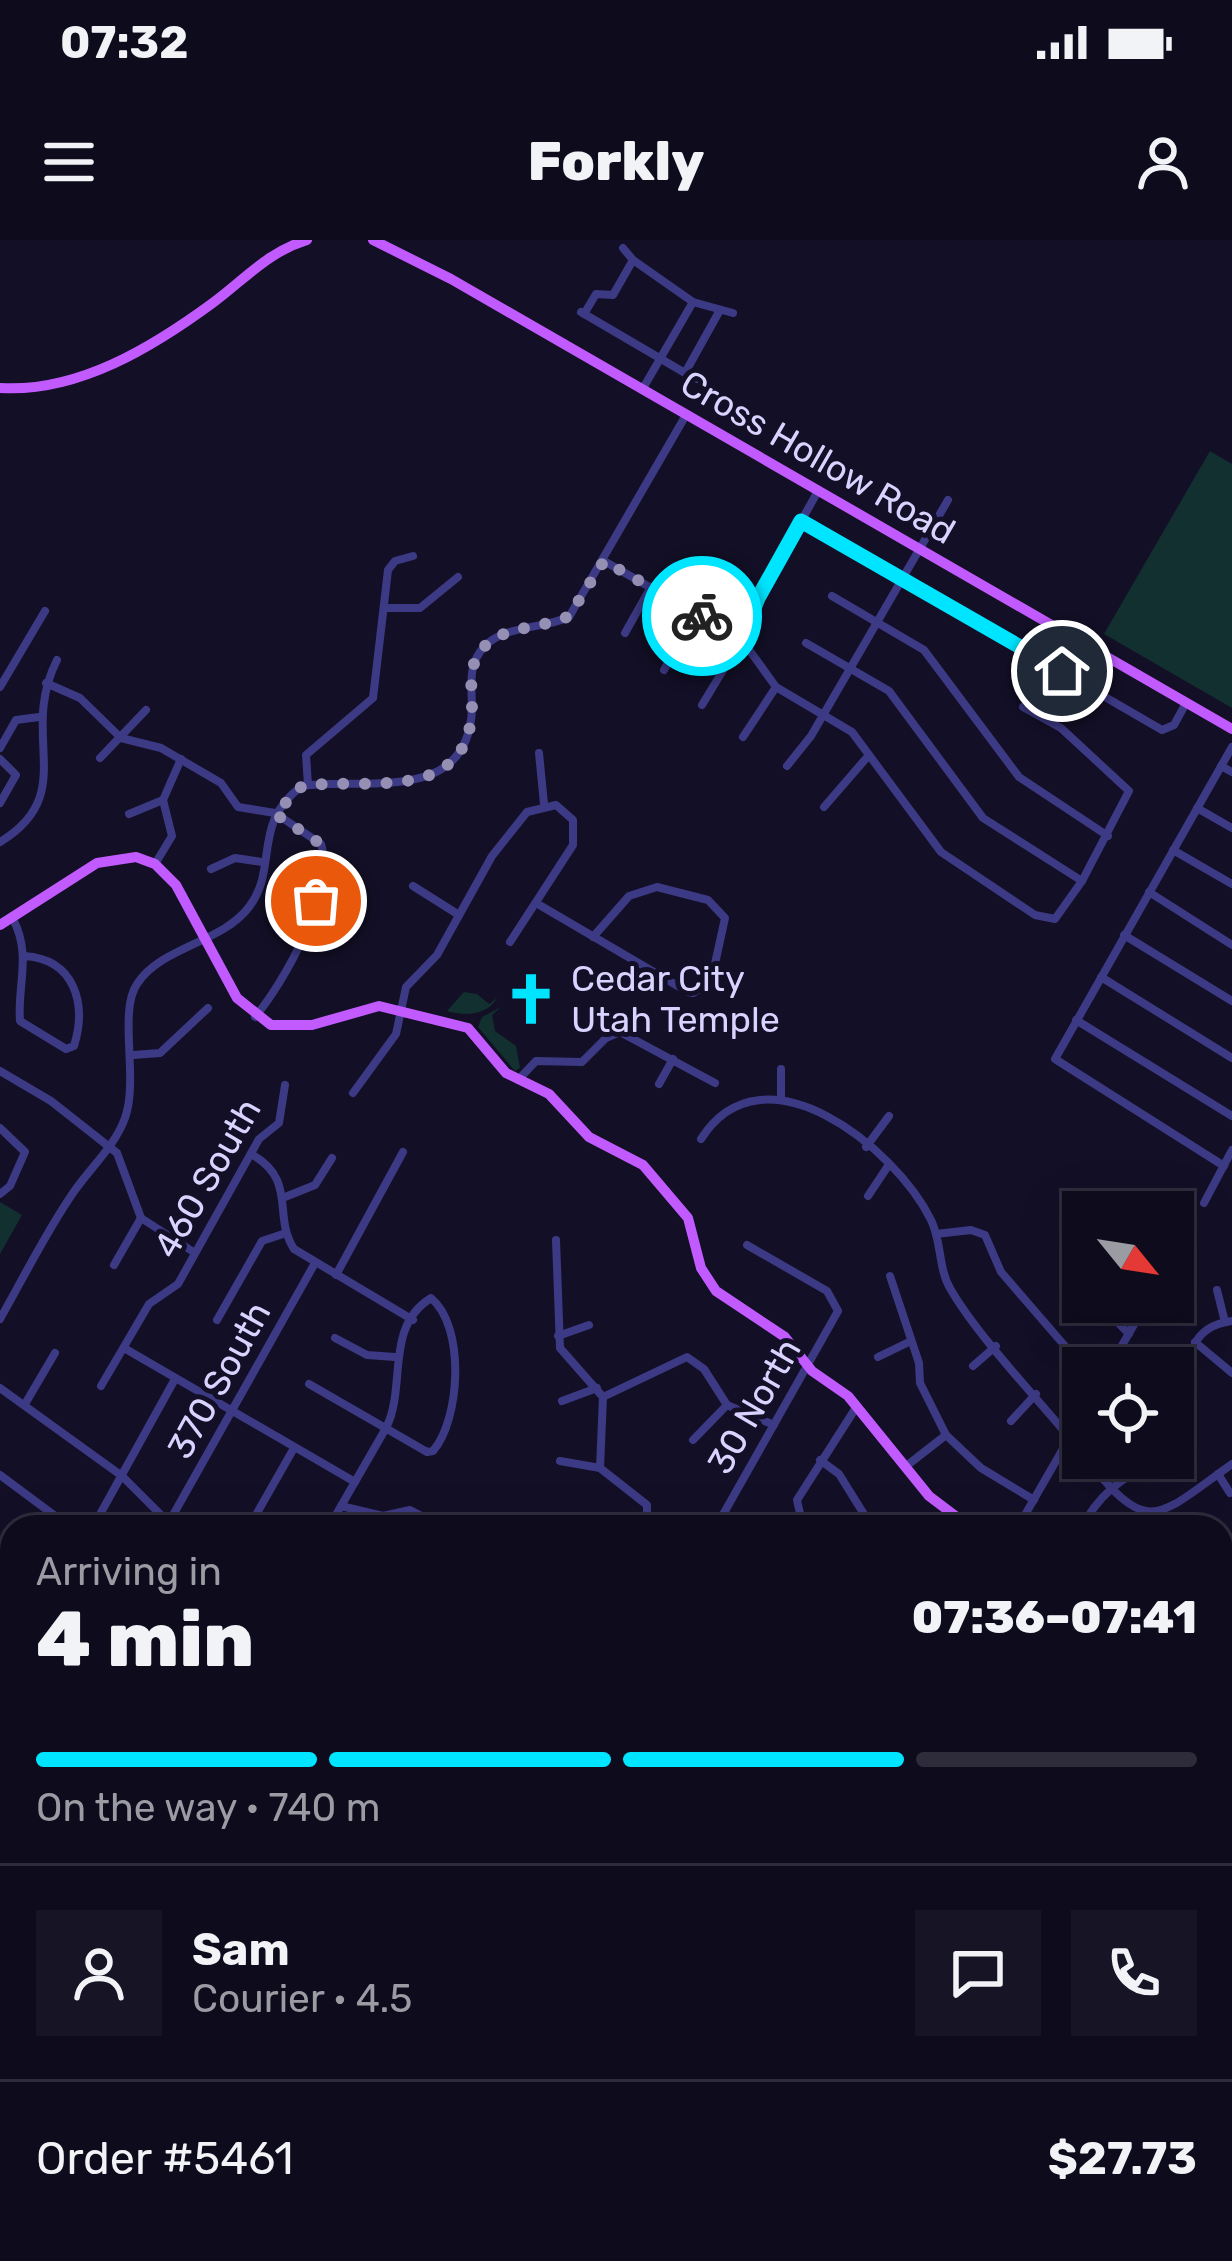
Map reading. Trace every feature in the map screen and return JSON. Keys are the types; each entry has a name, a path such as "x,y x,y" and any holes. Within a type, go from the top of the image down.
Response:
{"main road":[{"path":"0,388 60,384 127,356 214,301 260,262 307,240"},
{"name":"Cross Hollow Road","path":"373,240 1232,729"},
{"path":"0,926 97,863 136,857 155,864 176,885 238,998 255,1017 298,1028 379,1006 468,1028 498,1066 554,1097 589,1137 644,1165 688,1218 701,1268 728,1300 785,1336 808,1366 857,1406 947,1515"}],"street":[{"path":"623,248 693,302 733,313"},
{"path":"633,260 613,295 596,294 583,314 697,379"},
{"path":"642,390 693,302"},
{"path":"685,373 720,310"},
{"path":"0,1319 72,1194 109,1146 134,1093 130,1002 135,986 150,970 250,906 275,814 287,797 308,785 406,784 442,767 468,732 470,680 484,646 506,633 569,616 686,415"},
{"path":"702,705 742,640 758,598 818,491"},
{"path":"787,766 824,715 948,500"},
{"path":"801,521 1162,730 1174,725 1186,703"},
{"path":"308,785 306,755 373,698 388,570 395,561 413,556"},
{"path":"604,561 742,640 776,687 852,732 941,852 1036,915 1055,919 1082,881 1129,791 1045,718 1023,706"},
{"path":"383,608 420,608 458,577"},
{"path":"625,633 651,587"},
{"path":"832,596 925,650 1019,777 1108,836"},
{"path":"0,687 45,610"},
{"path":"664,670 697,614"},
{"path":"1045,718 1076,640"},
{"path":"806,643 889,691 983,818 1082,881"},
{"path":"0,842 35,814 42,799 39,717 57,660"},
{"path":"46,683 80,698 121,737 181,760 221,783 238,808 275,814 321,844 326,873 306,929 255,1017"},
{"path":"743,737 776,687"},
{"path":"100,758 146,710"},
{"path":"0,748 16,721 39,717"},
{"path":"1224,1166 1055,1060 1232,747"},
{"path":"539,753 544,803"},
{"path":"824,807 869,755"},
{"path":"0,759 16,775 0,803"},
{"path":"155,864 172,836 163,800 181,760"},
{"path":"1221,766 1232,772"},
{"path":"129,814 163,800"},
{"path":"353,1093 396,1034 406,986 437,955 491,856 527,812 544,803 567,811 576,832 509,942"},
{"path":"1197,808 1232,828"},
{"path":"1173,850 1232,884"},
{"path":"211,869 235,858 262,862"},
{"path":"413,886 459,915"},
{"path":"536,903 593,937 698,992 712,982 725,918 709,900 656,887 629,896 593,937"},
{"path":"1149,892 1232,945"},
{"path":"13,919 24,956 20,1021 66,1049 74,1046 79,994 75,981 37,957 24,956"},
{"path":"1124,935 1232,1001"},
{"path":"1100,976 1232,1058"},
{"path":"133,1055 160,1052 208,1008"},
{"path":"1076,1020 1232,1116"},
{"path":"518,1080 536,1061 582,1062 605,1038 620,1032 716,1083"},
{"path":"659,1084 674,1058"},
{"path":"781,1069 781,1100"},
{"path":"0,1071 109,1146 122,1159 141,1218 193,1251"},
{"name":"460 South","path":"101,1386 149,1304 178,1284 251,1154 282,1116 285,1085"},
{"path":"701,1139 724,1112 759,1100 781,1100 829,1117 888,1166 926,1211 950,1288 1062,1428"},
{"path":"866,1147 889,1116"},
{"path":"0,1128 22,1143 25,1152 10,1186 0,1194"},
{"path":"1204,1203 1232,1150"},
{"path":"251,1154 267,1165 285,1197 286,1233 293,1249 413,1320"},
{"path":"336,1275 400,1157"},
{"path":"285,1197 315,1185 332,1158"},
{"path":"868,1196 888,1166"},
{"path":"114,1265 141,1218"},
{"path":"936,1234 971,1230 985,1235 1000,1272 1066,1347"},
{"path":"218,1320 262,1240 286,1233"},
{"path":"556,1240 558,1336 565,1357 600,1392 600,1468"},
{"name":"30 North","path":"723,1515 838,1311 827,1291 747,1245"},
{"name":"370 South","path":"176,1515 315,1263"},
{"path":"890,1276 908,1342 919,1363 922,1391 946,1435 981,1468 1034,1500"},
{"path":"1193,1347 1228,1322 1217,1290"},
{"path":"309,1384 386,1428 433,1451 449,1427 452,1344 439,1304 431,1298 413,1320 395,1358 396,1402 386,1428 336,1515"},
{"path":"1118,1323 1129,1334"},
{"path":"1121,1347 1135,1323"},
{"path":"558,1336 590,1324"},
{"path":"335,1338 367,1355 395,1358"},
{"path":"878,1358 908,1342"},
{"path":"1195,1342 1232,1373"},
{"path":"973,1366 997,1346"},
{"path":"124,1348 355,1482"},
{"path":"26,1404 55,1353"},
{"path":"562,1401 600,1392 687,1357 704,1369 727,1405 774,1425"},
{"path":"100,1515 175,1379"},
{"path":"0,1388 122,1476 161,1515"},
{"path":"1011,1421 1036,1394"},
{"path":"693,1440 727,1405"},
{"path":"798,1515 795,1509 820,1460 857,1406"},
{"path":"905,1467 946,1435"},
{"path":"255,1515 294,1448"},
{"path":"1025,1515 1062,1452"},
{"path":"820,1460 839,1474 865,1515"},
{"path":"560,1461 600,1468 647,1505 647,1515"},
{"path":"1102,1479 1129,1508 1147,1513 1172,1506 1232,1464"},
{"path":"0,1474 54,1515"},
{"path":"1218,1474 1230,1492"},
{"path":"1089,1515 1123,1479"},
{"path":"341,1506 366,1514 410,1510 420,1515"}],"green space":[{"path":"1210,451 1232,464 1232,708 1104,634"},
{"path":"464,992 477,994 489,1004 497,998 487,1008 475,1013 447,1011"},
{"path":"501,1007 492,1015 495,1031 516,1046 520,1068 515,1071 478,1027 482,1017"},
{"path":"0,1202 22,1215 0,1254"}],"way so far":[{"path":"316,901 326,873 321,844 275,814 302,786 406,784 442,767 458,752 468,732 470,680 484,646 506,633 569,616 604,561 702,616"}],"place":[{"name":"Cedar City Utah Temple","path":"531,999"}],"route":[{"path":"702,616 742,640 758,598 801,521 1062,671"}]}
